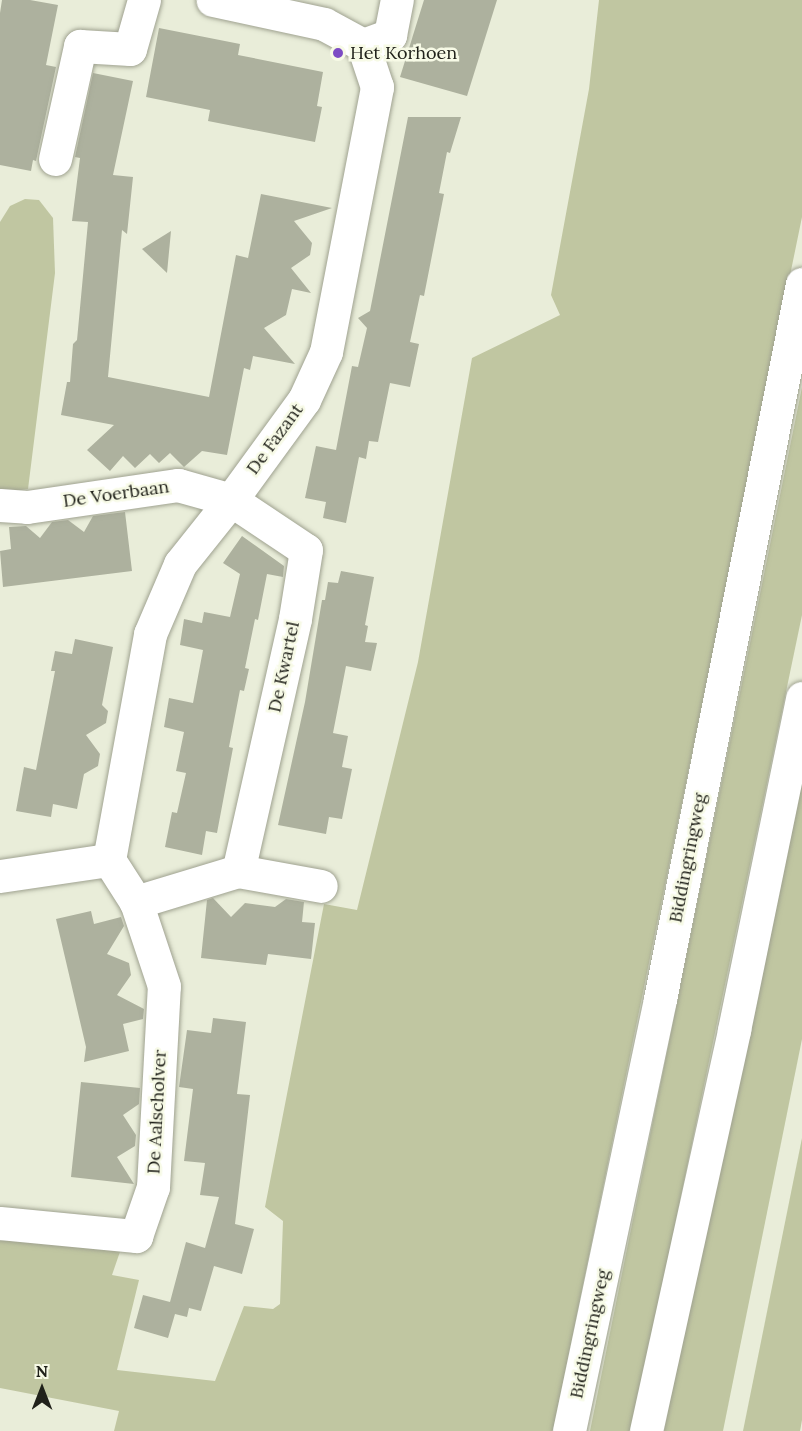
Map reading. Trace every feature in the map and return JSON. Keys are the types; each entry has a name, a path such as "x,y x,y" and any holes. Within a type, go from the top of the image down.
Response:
{"street":[{"path":"55,159 80,46 130,49 144,0"},
{"path":"213,0 324,24 363,45 390,34 397,0"},
{"name":"De Fazant","path":"109,860 150,634 180,564 231,500 304,400 326,352 377,87 363,45"},
{"name":"Biddingringweg","path":"569,1431 663,987 802,284"},
{"name":"De Voerbaan","path":"0,505 27,507 178,485 231,500"},
{"name":"De Kwartel","path":"231,500 306,550 295,619 238,871"},
{"path":"646,1431 734,1030 802,698"},
{"path":"0,876 109,860"},
{"name":"De Aalscholver","path":"0,1223 136,1236 153,1187 164,986 136,902 109,860"},
{"path":"136,902 238,871 321,886"}],"green space":[{"path":"599,0 802,0 802,217 553,1431 114,1431 119,1411 0,1388 0,1241 33,1231 123,1243 112,1275 139,1280 117,1370 215,1381 244,1306 273,1309 280,1304 283,1221 265,1207 324,904 357,910 418,662 472,358 560,315 551,295 589,89"},
{"path":"25,199 39,200 53,218 55,273 28,489 0,493 0,222 10,206"},
{"path":"802,387 802,615 632,1431 590,1431"},
{"path":"802,765 802,1039 723,1431 664,1431"},
{"path":"802,1138 802,1420 800,1431 743,1431"}],"building":[{"path":"2,0 30,0 58,5 46,65 56,67 36,161 33,160 31,171 0,165 0,13"},
{"path":"424,0 497,0 467,96 400,77"},
{"path":"159,28 240,44 238,55 323,72 317,106 322,107 315,142 208,121 210,110 146,97"},
{"path":"93,73 133,81 113,175 133,177 127,234 122,230 108,377 209,397 236,255 248,258 261,194 332,208 294,221 312,243 310,255 291,268 311,293 292,289 286,315 264,328 295,364 253,356 250,370 244,368 227,455 202,451 184,467 170,453 159,463 150,454 135,468 123,456 110,471 87,450 114,425 61,415 67,382 70,382 73,344 77,340 88,222 72,221 80,158 75,157"},
{"path":"408,117 461,117 450,153 447,152 439,193 444,194 424,296 420,295 410,342 419,344 410,387 390,383 378,442 369,441 366,459 359,457 346,523 323,518 326,502 305,498 316,446 336,450 352,366 358,367 367,328 358,318 370,311"},
{"path":"171,231 167,273 142,249"},
{"path":"125,512 132,571 3,587 0,551 11,549 9,527 26,526 40,538 52,522 68,520 84,532 93,516"},
{"path":"242,536 284,566 283,577 267,574 245,668 249,669 244,691 240,690 229,747 233,748 217,833 206,831 202,855 165,847 172,812 177,813 186,773 176,771 184,732 164,727 169,698 193,703 203,650 180,645 184,619 202,623 204,612 230,617 240,574 223,563"},
{"path":"341,571 374,577 365,625 368,626 365,642 377,643 371,671 346,666 333,733 348,736 342,767 352,769 342,819 329,817 326,834 278,825 305,702 322,600 325,600 328,582 338,583"},
{"path":"75,639 113,647 102,705 108,711 106,723 86,735 100,754 98,766 84,774 77,809 53,804 51,817 16,811 24,767 36,770 55,671 51,671 55,651 72,654"},
{"path":"213,898 231,917 245,903 275,907 286,899 304,902 302,922 315,923 311,959 268,954 266,965 201,958 207,900"},
{"path":"91,911 94,924 121,917 124,926 107,954 129,963 131,975 117,995 144,1009 143,1019 123,1024 129,1051 84,1062 86,1047 56,919"},
{"path":"213,1018 246,1022 237,1094 250,1095 235,1224 254,1229 242,1274 214,1266 201,1311 189,1308 187,1317 175,1314 168,1338 134,1328 143,1295 170,1302 186,1242 205,1248 219,1197 200,1195 205,1163 184,1161 193,1089 179,1087 187,1030 211,1033"},
{"path":"81,1082 140,1088 139,1104 123,1115 136,1135 135,1146 117,1157 134,1184 71,1177"}],"place":[{"name":"Het Korhoen","path":"338,53"}]}
